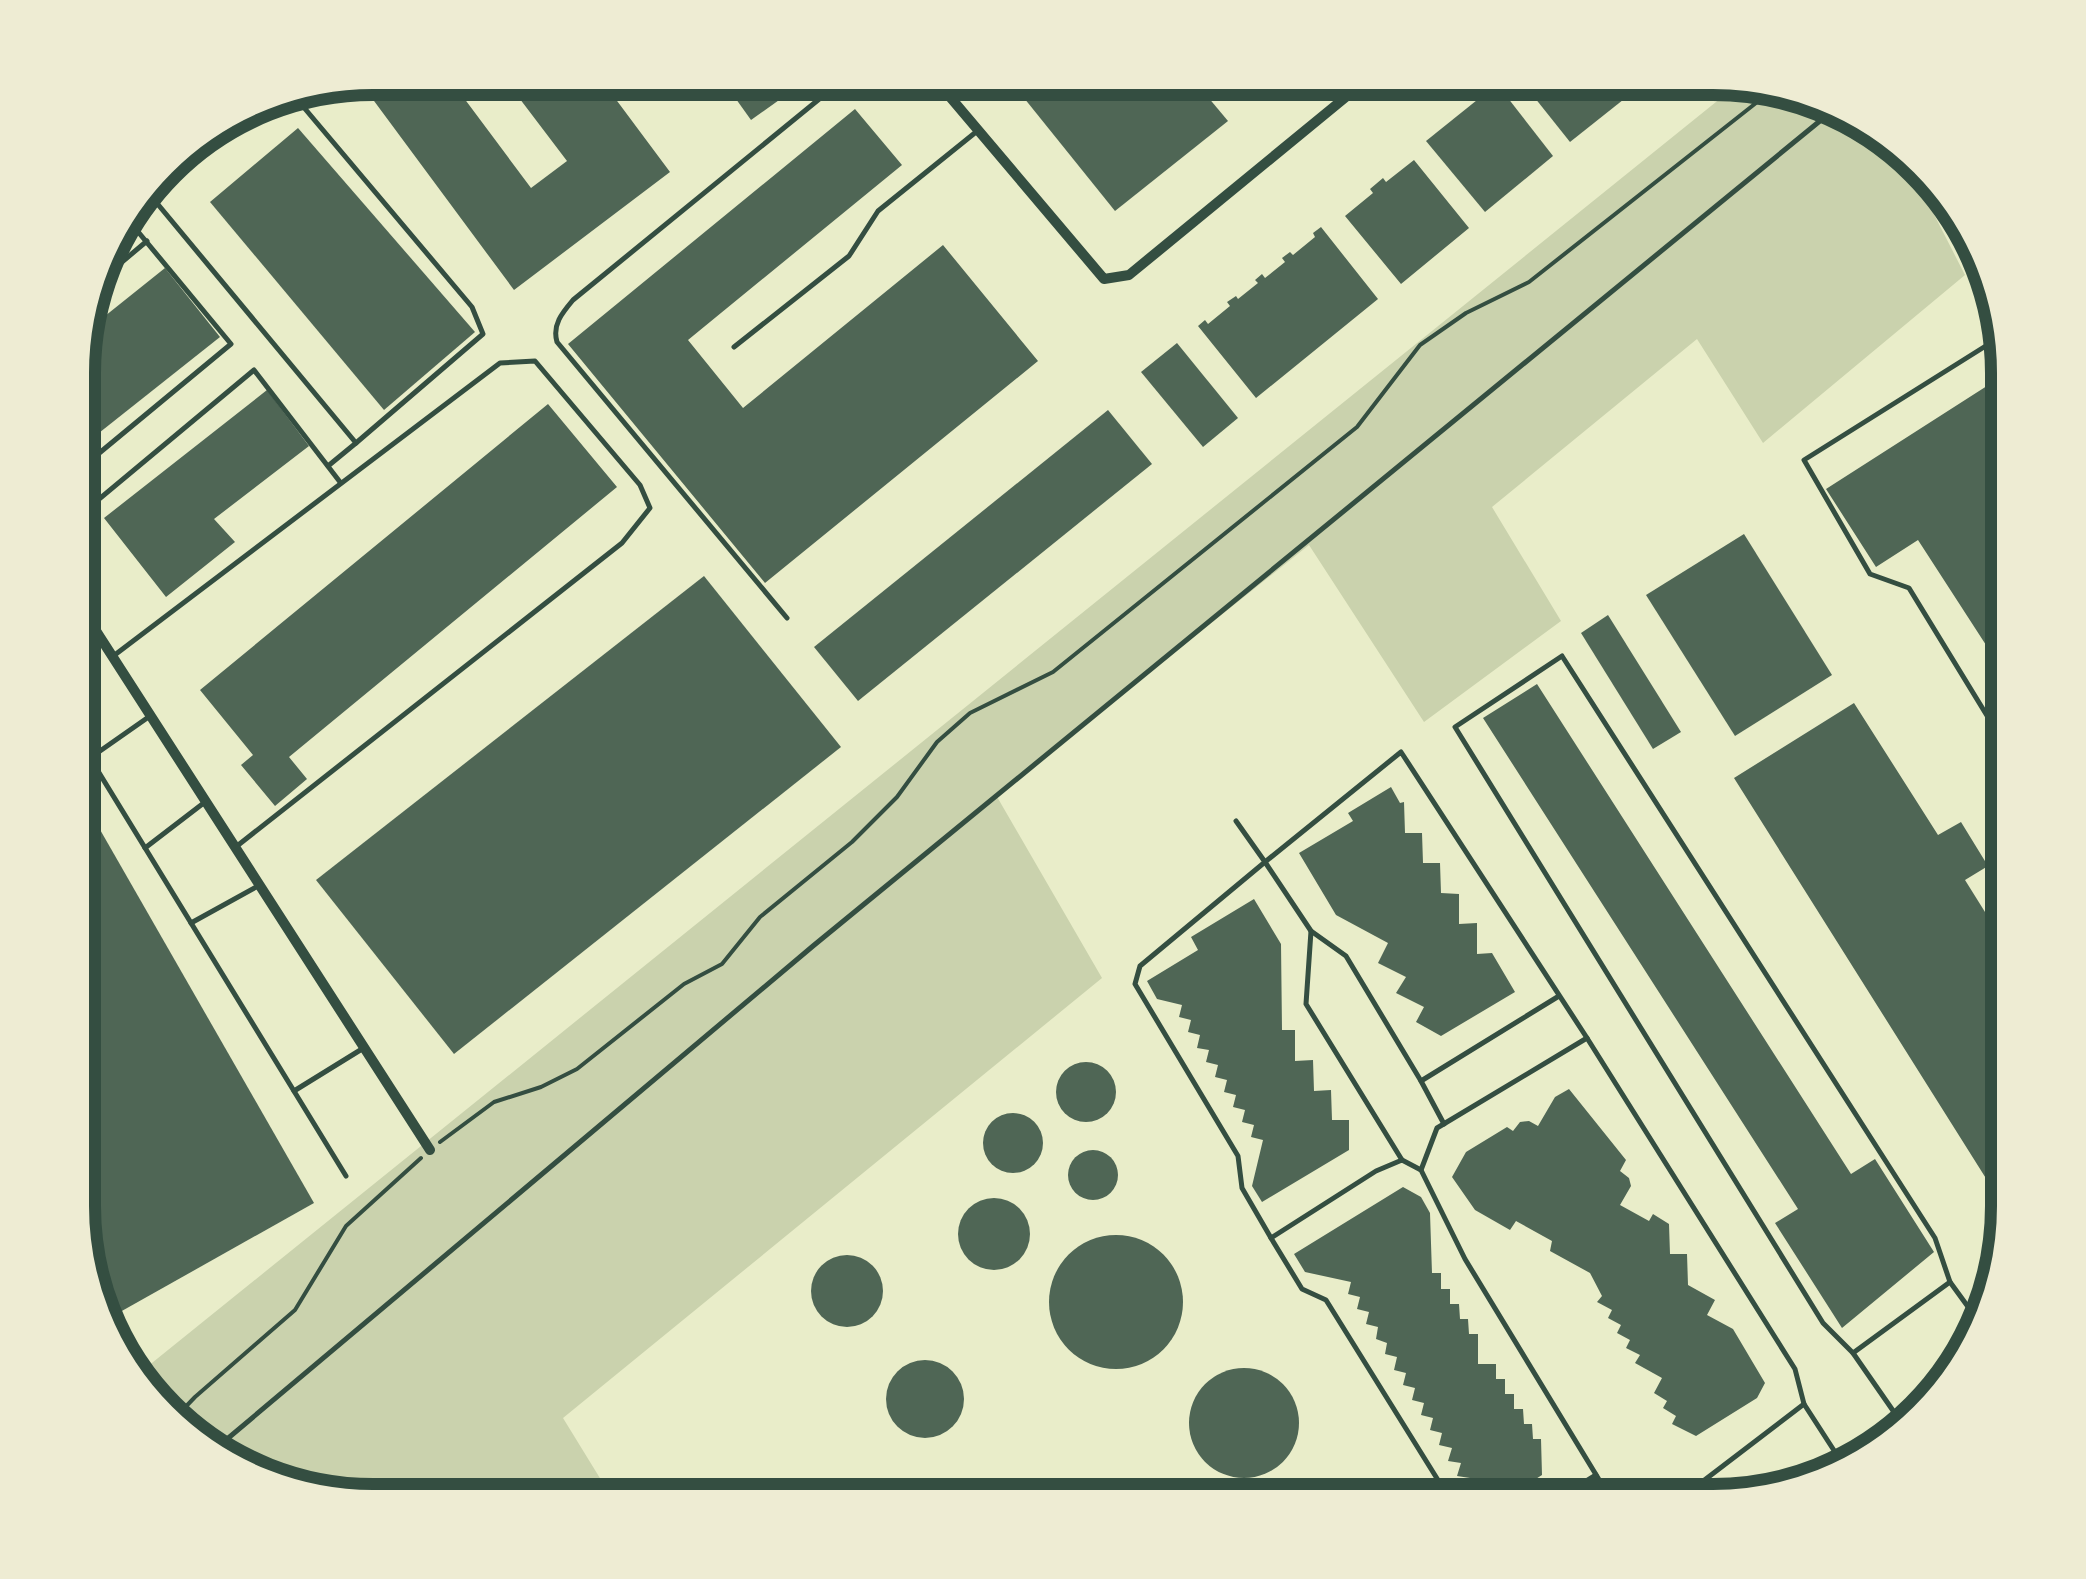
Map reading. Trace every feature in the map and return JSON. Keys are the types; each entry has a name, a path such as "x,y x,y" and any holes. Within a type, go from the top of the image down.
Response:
{"street":[{"path":"949,95 1104,279 1129,275 1347,96"},
{"path":"95,630 430,1150"}],"lane":[{"path":"787,618 569,356 558,342 556,330 573,300 823,95"},
{"path":"301,104 472,308 483,334 328,466"},
{"path":"225,1441 813,946 1824,118"},
{"path":"734,346 849,256 878,211 978,130"},
{"path":"155,201 356,443"},
{"path":"95,457 231,344 136,228"},
{"path":"116,267 147,241"},
{"path":"1989,344 1804,460 1870,574 1909,588 1991,722"},
{"path":"112,657 500,363 535,361 640,484 650,508 622,543 234,848"},
{"path":"95,501 254,370 341,482"},
{"path":"1896,1415 1852,1353 1823,1323 1455,727 1562,656 1935,1238 1950,1282 1971,1311"},
{"path":"95,754 150,716"},
{"path":"1440,1484 1326,1300 1302,1289 1242,1188 1238,1156 1135,984 1140,966 1401,752 1587,1038 1795,1370 1804,1404 1837,1455"},
{"path":"95,767 346,1176"},
{"path":"145,848 205,802"},
{"path":"1236,821 1311,931 1346,956 1444,1124"},
{"path":"191,923 258,886"},
{"path":"1311,931 1306,1004 1402,1160 1422,1170 1465,1259 1601,1484"},
{"path":"1421,1081 1560,996"},
{"path":"1422,1170 1437,1128 1587,1038"},
{"path":"294,1091 362,1048"},
{"path":"1271,1238 1402,1160"},
{"path":"1852,1353 1950,1282"},
{"path":"1700,1484 1804,1404"},
{"path":"1582,1484 1596,1475"}],"path":[{"path":"183,1409 295,1310 346,1226 430,1150 494,1102 542,1087 577,1070 684,984 722,964 760,918 852,842 897,797 938,742 970,713 1053,672 1357,428 1420,345 1466,313 1529,282 1761,99"}],"green space":[{"path":"1723,96 1785,104 1820,116 1882,152 1921,189 1965,275 1763,443 1697,339 1492,507 1561,621 1424,722 1309,545 996,795 1102,978 563,1418 603,1483 355,1483 301,1475 266,1463 218,1437 176,1403 147,1367"}],"building":[{"path":"370,95 462,95 531,188 567,161 517,95 613,95 670,172 514,290"},
{"path":"733,95 786,95 751,120"},
{"path":"1022,95 1207,96 1228,121 1115,211"},
{"path":"1482,96 1506,96 1553,156 1485,212 1426,141"},
{"path":"1533,96 1628,96 1570,142"},
{"path":"855,109 902,165 688,340 743,408 943,245 1038,361 765,583 568,344"},
{"path":"298,128 475,332 384,410 210,202"},
{"path":"1414,160 1469,228 1401,284 1345,216 1373,193 1370,189 1383,178 1386,182"},
{"path":"1321,227 1378,299 1256,398 1198,326 1205,320 1208,324 1230,306 1227,302 1236,296 1238,299 1258,283 1255,280 1262,274 1265,278 1285,262 1282,258 1290,252 1293,255 1315,237 1313,233"},
{"path":"165,268 220,337 95,436 100,320"},
{"path":"1177,343 1238,418 1203,447 1141,372"},
{"path":"1990,384 1991,652 1918,540 1876,567 1826,489"},
{"path":"267,390 309,446 214,519 235,542 166,597 104,518"},
{"path":"548,404 617,487 289,757 307,779 275,806 241,765 253,755 200,690"},
{"path":"1108,410 1152,464 858,701 814,647"},
{"path":"1744,534 1832,675 1735,736 1646,595"},
{"path":"704,576 841,747 454,1054 316,880"},
{"path":"1608,615 1681,732 1653,749 1581,633"},
{"path":"1537,684 1851,1174 1875,1159 1934,1252 1842,1328 1775,1223 1798,1209 1483,718"},
{"path":"1854,703 1938,835 1961,822 1988,866 1965,880 1990,921 1990,1185 1734,778"},
{"path":"1391,787 1400,803 1404,802 1405,833 1422,833 1423,863 1440,863 1441,893 1459,894 1459,924 1477,923 1477,954 1492,953 1515,992 1441,1036 1416,1022 1424,1007 1396,993 1406,977 1378,963 1388,943 1336,915 1299,853 1353,821 1348,813"},
{"path":"96,822 314,1203 118,1313 104,1278 96,1224"},
{"path":"1254,899 1281,944 1282,1030 1295,1030 1295,1061 1313,1060 1314,1091 1331,1090 1332,1120 1349,1120 1349,1150 1262,1202 1252,1186 1263,1140 1251,1137 1254,1125 1242,1122 1245,1110 1233,1107 1236,1095 1224,1092 1227,1080 1215,1077 1218,1065 1206,1062 1209,1050 1197,1048 1200,1035 1188,1032 1191,1020 1179,1017 1182,1005 1157,999 1147,981 1198,950 1191,937"},
{"path":"1086,1062 1107,1071 1116,1092 1107,1113 1086,1122 1065,1113 1056,1092 1065,1071"},
{"path":"1569,1089 1626,1160 1620,1171 1629,1178 1631,1186 1620,1205 1649,1221 1653,1214 1669,1224 1670,1254 1687,1254 1688,1285 1715,1300 1707,1315 1733,1329 1765,1383 1757,1398 1696,1436 1672,1424 1676,1416 1663,1408 1667,1401 1654,1393 1662,1378 1635,1363 1640,1355 1626,1348 1630,1340 1617,1333 1621,1325 1608,1318 1612,1310 1597,1302 1602,1296 1590,1273 1550,1251 1552,1241 1516,1221 1510,1230 1475,1210 1452,1177 1466,1152 1507,1127 1513,1131 1520,1122 1538,1126 1555,1097"},
{"path":"1013,1113 1034,1122 1043,1143 1034,1164 1013,1173 992,1164 983,1143 992,1122"},
{"path":"1093,1150 1111,1157 1118,1175 1111,1193 1093,1200 1075,1193 1068,1175 1075,1157"},
{"path":"1403,1187 1421,1197 1430,1213 1432,1273 1441,1273 1441,1289 1450,1289 1450,1304 1459,1304 1460,1319 1468,1319 1469,1334 1478,1334 1478,1364 1496,1364 1496,1379 1505,1379 1505,1394 1514,1394 1514,1409 1523,1409 1524,1424 1532,1424 1533,1439 1541,1439 1542,1475 1528,1484 1468,1484 1470,1478 1457,1476 1461,1463 1448,1461 1452,1448 1439,1445 1442,1433 1430,1430 1433,1418 1421,1415 1424,1403 1412,1400 1415,1388 1403,1385 1406,1373 1394,1370 1397,1357 1385,1354 1387,1343 1376,1339 1378,1327 1366,1324 1369,1312 1357,1309 1360,1297 1348,1294 1351,1282 1305,1272 1294,1254"},
{"path":"994,1198 1019,1209 1030,1234 1019,1259 994,1270 969,1259 958,1234 969,1209"},
{"path":"1116,1235 1142,1240 1163,1255 1178,1276 1183,1302 1178,1328 1163,1349 1142,1364 1116,1369 1090,1364 1069,1349 1054,1328 1049,1302 1054,1276 1069,1255 1090,1240"},
{"path":"847,1255 872,1266 883,1291 872,1316 847,1327 822,1316 811,1291 822,1266"},
{"path":"917,1360 933,1360 958,1377 964,1399 958,1421 947,1432 933,1438 917,1438 892,1421 886,1407 886,1391 903,1366"},
{"path":"1244,1368 1265,1372 1283,1384 1295,1402 1299,1423 1295,1444 1283,1462 1265,1474 1244,1478 1223,1474 1205,1462 1193,1444 1189,1423 1193,1402 1205,1384 1223,1372"}]}
